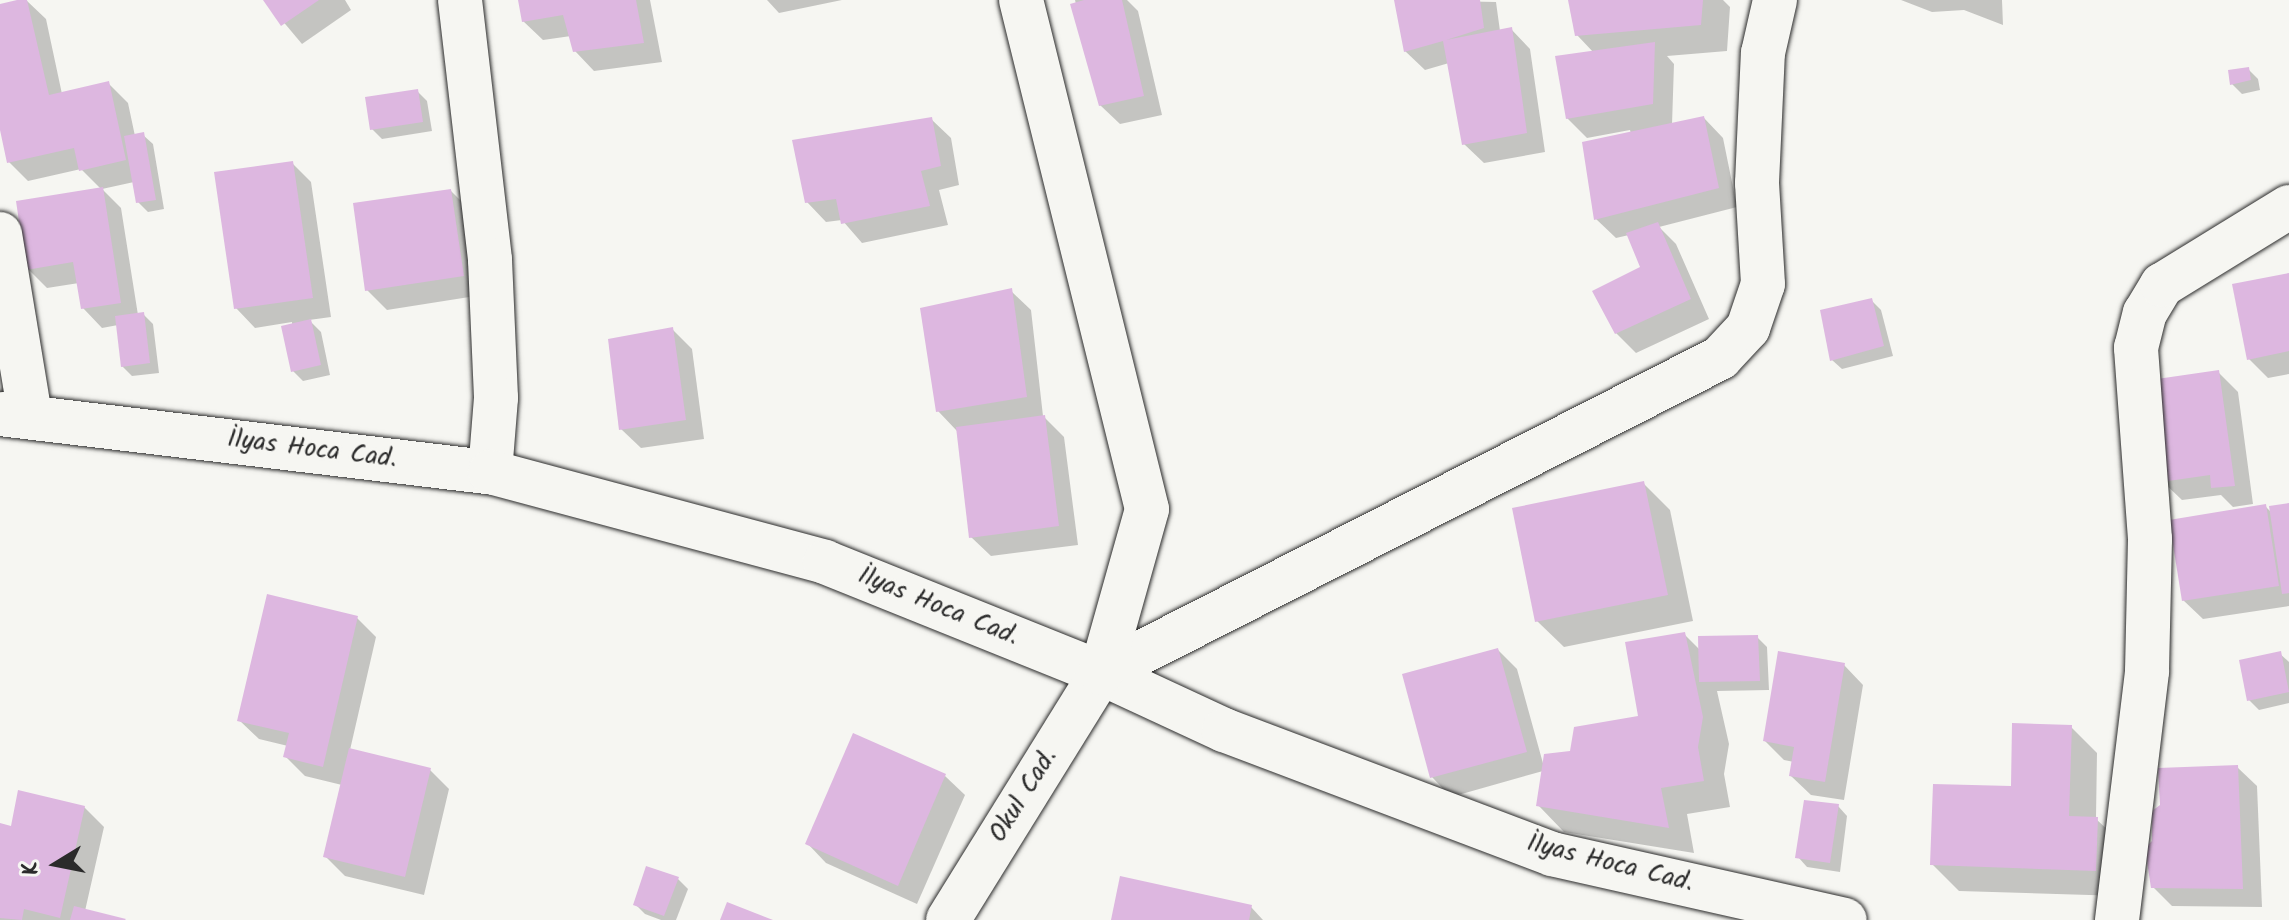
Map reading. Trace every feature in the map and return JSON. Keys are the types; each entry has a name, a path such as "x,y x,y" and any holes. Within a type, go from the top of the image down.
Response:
{"street":[{"path":"460,0 490,260 496,398 490,472"},
{"name":"Okul Cad.","path":"948,920 1101,673 1147,509 1021,0"},
{"path":"1101,673 1720,358 1748,328 1763,284 1757,168 1763,53 1775,0"},
{"path":"2117,920 2147,671 2150,539 2136,348 2145,313 2162,285 2289,207"},
{"path":"0,234 15,414"},
{"name":"İlyas Hoca Cad.","path":"15,414 490,472 825,562 1101,673 1224,730 1552,854 1845,920"}],"building":[{"path":"27,0 49,95 109,81 126,160 79,171 74,148 7,163 0,130 0,4"},
{"path":"263,0 319,0 281,26"},
{"path":"518,0 636,0 644,43 573,52 563,15 522,22"},
{"path":"1084,0 1122,0 1144,96 1099,106 1070,4"},
{"path":"1394,0 1480,0 1484,28 1446,40 1512,27 1527,133 1462,145 1443,41 1404,52"},
{"path":"1568,0 1703,0 1701,25 1575,36"},
{"path":"1655,42 1653,104 1566,119 1555,56"},
{"path":"2249,67 2251,80 2230,85 2228,70"},
{"path":"418,89 423,122 370,130 365,97"},
{"path":"1704,116 1719,188 1594,220 1582,142"},
{"path":"932,117 941,166 921,171 930,206 841,224 836,199 805,203 792,140"},
{"path":"144,132 156,200 136,203 124,136"},
{"path":"293,161 313,298 234,309 214,172"},
{"path":"103,187 121,303 81,309 73,262 26,270 16,201"},
{"path":"451,189 464,276 365,291 353,203"},
{"path":"1658,222 1691,299 1615,334 1592,291 1640,267 1626,233"},
{"path":"2289,273 2289,351 2247,360 2232,284"},
{"path":"1012,288 1027,397 936,412 920,308"},
{"path":"1872,298 1884,346 1830,361 1820,310"},
{"path":"144,312 150,363 121,367 115,316"},
{"path":"311,319 321,365 291,372 281,326"},
{"path":"673,327 686,420 619,430 608,339"},
{"path":"2219,370 2235,486 2211,488 2210,475 2161,482 2157,379"},
{"path":"1045,415 1059,526 969,538 956,427"},
{"path":"1644,481 1668,595 1535,622 1512,508"},
{"path":"2289,503 2289,593 2282,594 2269,506"},
{"path":"2266,504 2279,586 2182,601 2169,520"},
{"path":"267,594 358,616 323,767 283,757 289,733 237,721"},
{"path":"1685,632 1703,717 1698,747 1704,781 1661,788 1669,828 1536,806 1544,754 1570,751 1574,727 1638,716 1625,642"},
{"path":"1758,635 1760,681 1699,682 1698,636"},
{"path":"1498,648 1527,752 1430,778 1402,674"},
{"path":"1778,651 1845,663 1825,782 1789,776 1794,747 1763,741"},
{"path":"2281,651 2289,692 2247,701 2239,660"},
{"path":"2012,723 2072,725 2069,816 2098,817 2096,871 1930,865 1933,784 2011,786"},
{"path":"853,733 946,774 898,886 805,844"},
{"path":"349,748 431,768 405,877 323,857"},
{"path":"2238,765 2243,889 2151,888 2145,848 2152,841 2152,811 2160,805 2158,768"},
{"path":"18,790 85,806 60,918 24,909 22,920 0,918 0,823 11,826"},
{"path":"1804,800 1839,804 1830,863 1795,858"},
{"path":"646,866 679,877 664,916 633,905"},
{"path":"1120,876 1252,905 1249,920 1111,920"},
{"path":"727,902 773,920 720,920"},
{"path":"74,906 126,919 70,920"}]}
